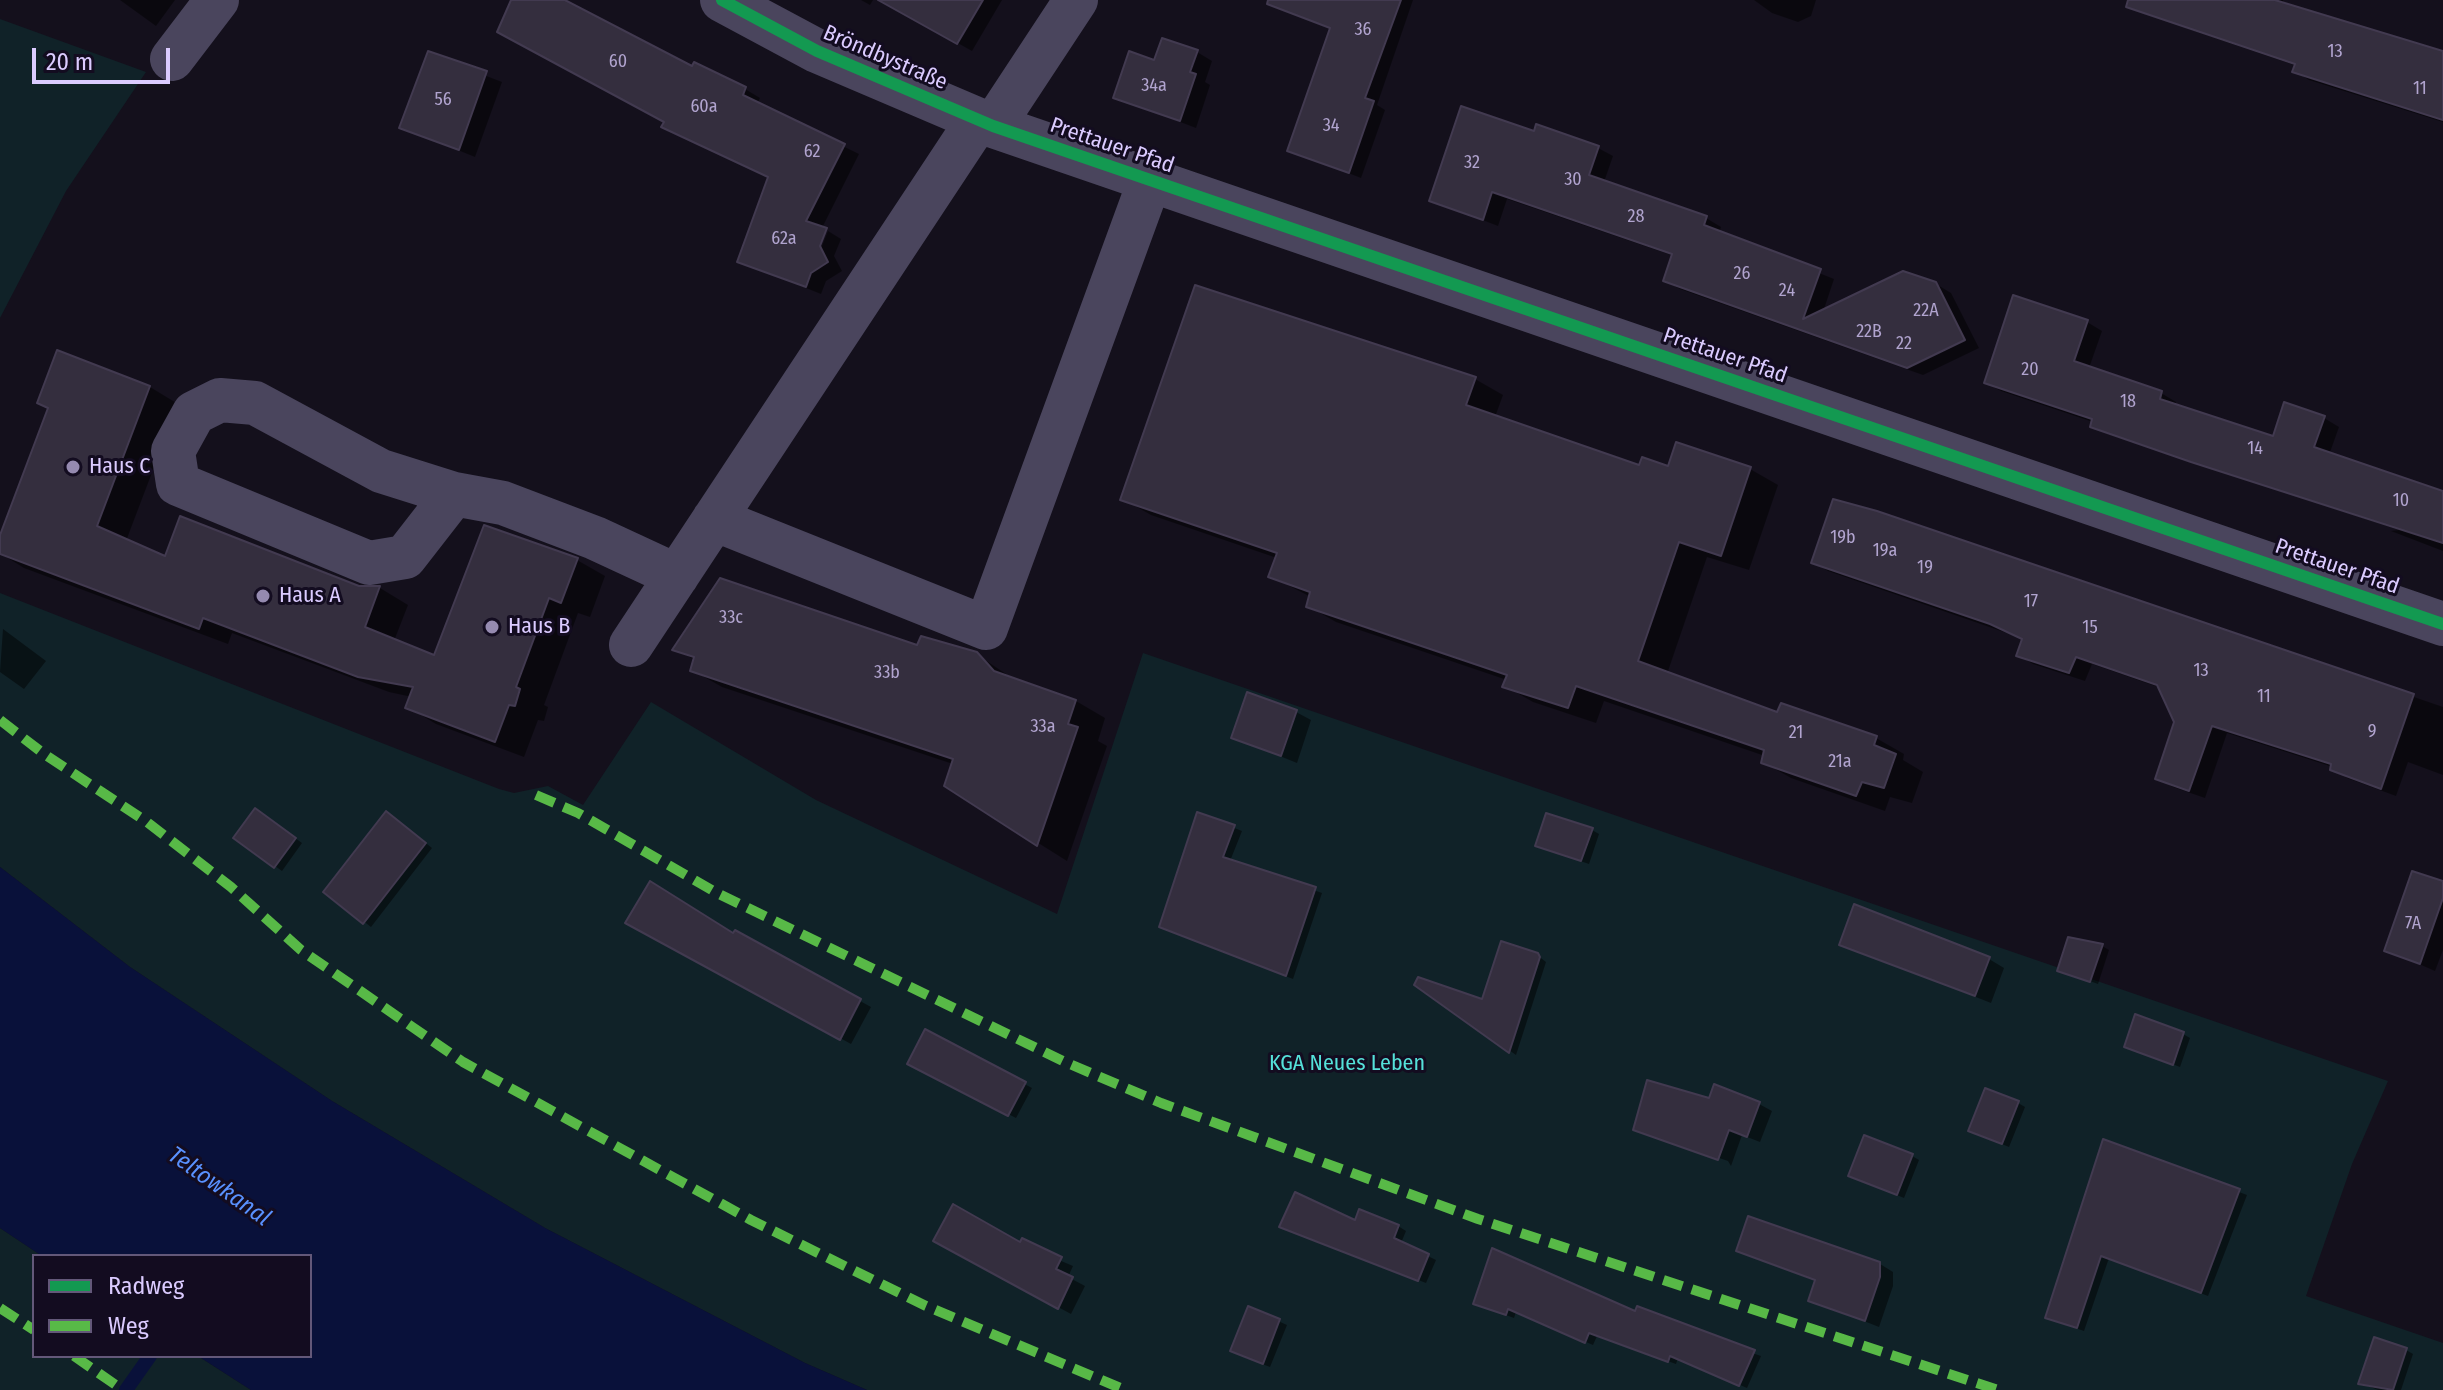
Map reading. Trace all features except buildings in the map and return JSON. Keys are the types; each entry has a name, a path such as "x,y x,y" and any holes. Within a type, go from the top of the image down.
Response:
{"street":[{"path":"172,59 217,0"},
{"name":"Bröndbystraße","path":"722,0 817,51 985,123"},
{"path":"631,645 985,123 1076,0"},
{"name":"Prettauer Pfad","path":"985,123 2443,624"},
{"path":"714,519 986,628 1150,180"},
{"path":"454,494 405,557 369,563 178,484 173,451 194,413 220,400 255,403 381,471 454,494 503,503 595,538 677,576"}],"green space":[{"path":"0,19 146,72 66,191 0,318"},
{"name":"KGA Neues Leben","path":"0,593 499,789 514,793 548,786 583,805 651,702 816,800 1057,914 1143,653 2388,1081 2352,1164 2306,1296 2443,1343 2443,1390 867,1390 805,1363 545,1228 332,1101 130,967 0,867"},
{"path":"0,1228 39,1254 32,1254 32,1358 201,1358 251,1390 0,1390"}],"water":[{"name":"Teltowkanal","path":"0,867 130,967 332,1101 545,1228 805,1363 867,1390 251,1390 201,1358 312,1358 312,1254 39,1254 0,1228"}],"waterway":[{"path":"126,1390 149,1358"}],"marked path":[{"path":"0,720 44,754 147,822 231,887 301,950 463,1062 751,1220 926,1306 1125,1390"},
{"path":"536,795 578,813 717,893 1065,1062 1161,1103 1478,1219 1998,1390"},
{"path":"0,1308 32,1329"},
{"path":"77,1358 123,1390"}],"cycle path":[{"path":"722,0 817,51 993,126 2443,624"}],"place":[{"name":"Haus C","path":"73,467"},
{"name":"Haus A","path":"263,596"},
{"name":"Haus B","path":"492,627"}]}
